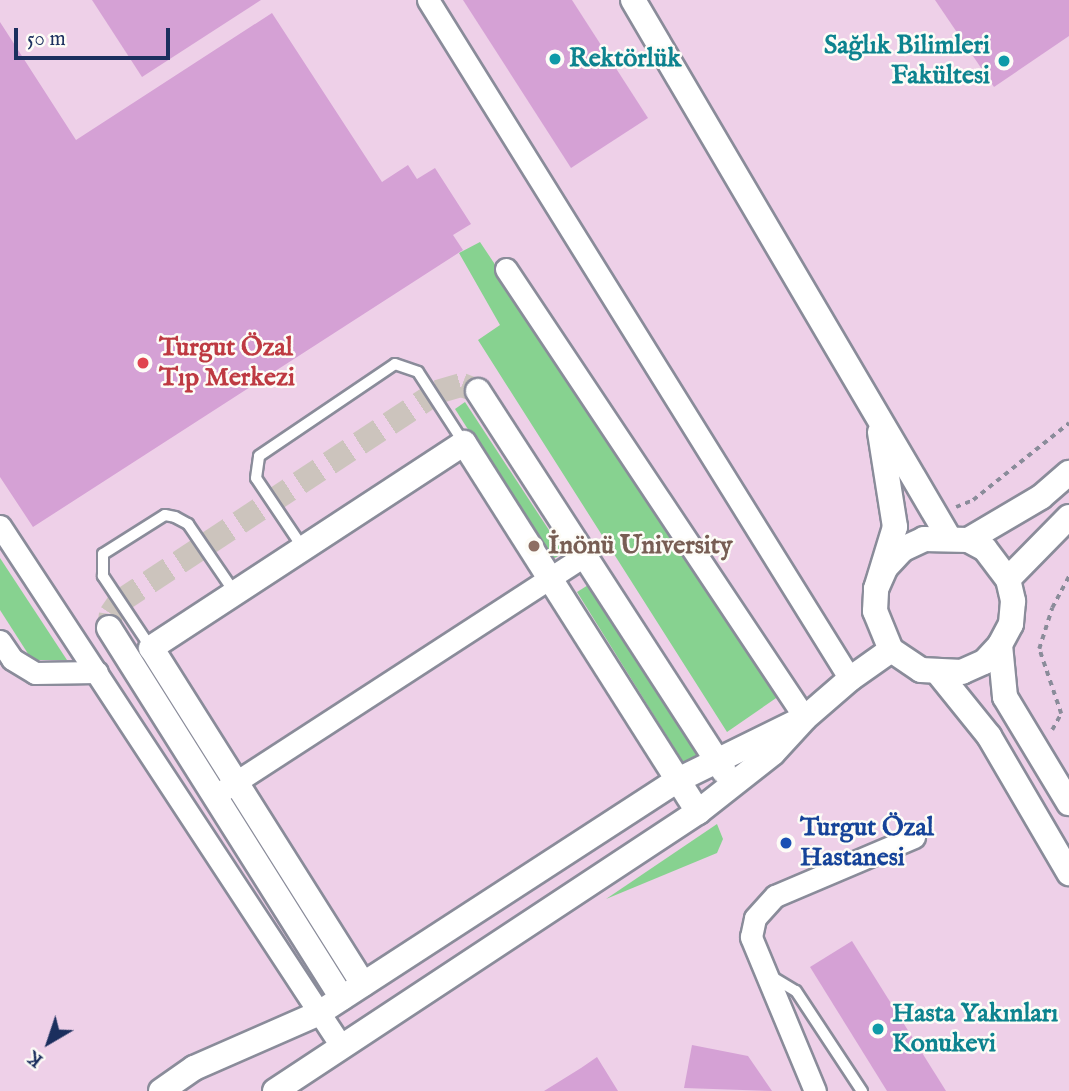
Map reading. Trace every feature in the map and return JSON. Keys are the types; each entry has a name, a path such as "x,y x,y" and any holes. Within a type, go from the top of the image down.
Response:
{"street":[{"path":"429,0 850,680"},
{"path":"633,0 876,414 952,530 985,549 1008,579 1013,601 1011,624 1000,645 984,662 962,672 939,674 921,670 891,650 875,611 876,589 895,527 876,414"},
{"path":"506,269 805,718"},
{"path":"478,391 735,786"},
{"path":"363,984 152,648 464,443 680,779 698,812"},
{"path":"876,589 886,567 903,549 1041,497 1069,473"},
{"path":"1008,579 1069,517"},
{"path":"0,526 341,1046"},
{"path":"215,795 584,556"},
{"path":"109,628 342,998"},
{"path":"0,642 12,659 36,673 97,672"},
{"path":"1000,645 1005,697 1069,803"},
{"path":"275,1091 735,786 773,753 805,718 891,650"},
{"path":"939,674 989,736 1069,873"},
{"path":"160,1091 194,1068 319,1013 680,779 715,758 805,718"},
{"path":"815,1091 751,937 755,918 767,902 914,837"}],"lane":[{"path":"303,548 256,478 259,456 384,371 401,364 418,372 464,443"},
{"path":"152,648 103,576 103,554 166,515 175,517 188,524 235,594"},
{"path":"765,973 796,991 862,1091"}],"path":[{"path":"952,530 973,500 1069,423"},
{"path":"1038,752 1061,714 1038,649 1052,608 1069,576"}],"shaded area":[{"name":"İnönü University","path":"0,0 1069,0 1069,1091 0,1091"}],"green space":[{"path":"480,242 782,694 727,732 478,340 500,325 459,253"},
{"path":"465,402 564,553 551,560 455,409"},
{"path":"0,558 67,660 32,660 0,610"},
{"path":"593,582 704,760 688,770 577,592"},
{"path":"717,824 723,839 717,853 606,899"}],"building":[{"path":"92,0 261,0 142,77"},
{"name":"Rektörlük","path":"463,0 572,0 648,118 571,168"},
{"name":"Sağlık Bilimleri Fakültesi","path":"935,0 1069,0 1069,36 994,87"},
{"name":"Turgut Özal Tıp Merkezi","path":"272,13 382,182 408,165 417,179 435,168 471,224 453,235 463,250 33,527 0,477 0,22 76,140"},
{"name":"Hasta Yakınları Konukevi","path":"852,941 946,1091 887,1091 810,967"},
{"path":"692,1045 748,1056 772,1091 684,1088"},
{"path":"597,1057 618,1091 544,1091 581,1068"}],"tunnel":[{"path":"109,628 111,614 119,602 437,392 462,385 478,391"}],"place":[{"name":"Rektörlük","path":"555,59"},
{"name":"Sağlık Bilimleri Fakültesi","path":"1004,61"},
{"name":"Turgut Özal Tıp Merkezi","path":"143,363"},
{"name":"İnönü University","path":"534,546"},
{"name":"Turgut Özal Hastanesi","path":"786,843"},
{"name":"Hasta Yakınları Konukevi","path":"878,1029"}]}
